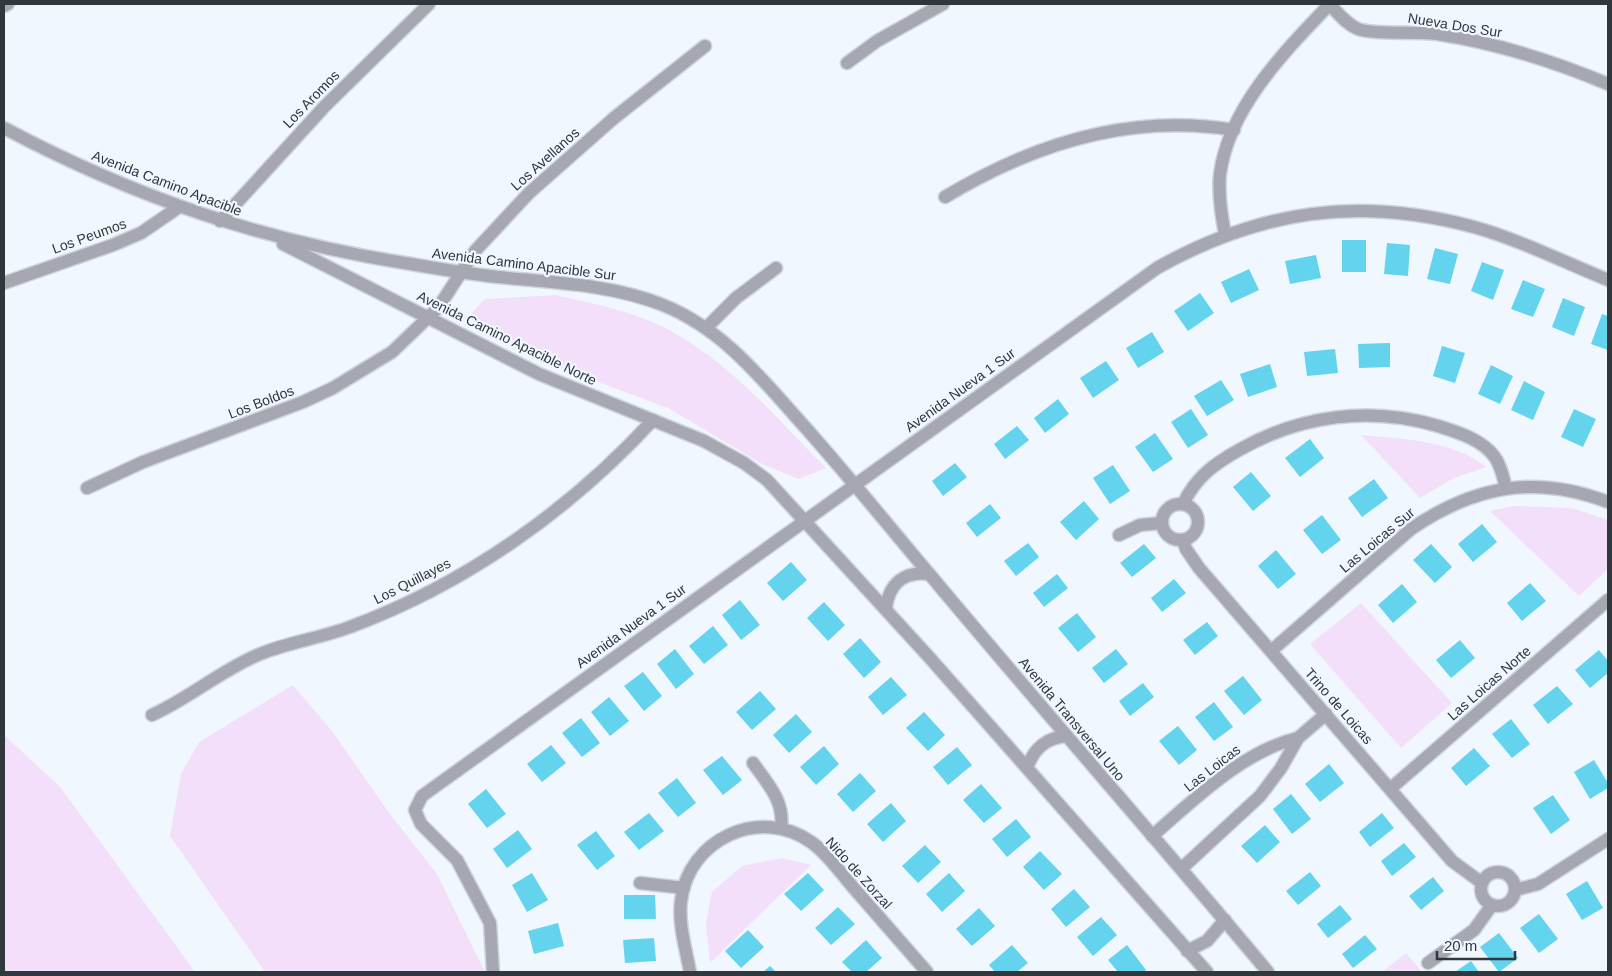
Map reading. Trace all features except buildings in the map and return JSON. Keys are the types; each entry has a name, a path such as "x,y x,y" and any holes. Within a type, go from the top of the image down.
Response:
{"street":[{"path":"4,6 8,4"},
{"name":"Los Aromos","path":"220,221 325,106 429,4"},
{"path":"847,63 877,41 943,4"},
{"name":"Nueva Dos Sur","path":"1225,234 1220,210 1220,173 1234,130 1259,86 1302,34 1330,4 1350,25 1359,30 1435,34 1475,40 1550,62 1608,84"},
{"name":"Los Avellanos","path":"430,317 438,308 459,272 486,237 529,193 614,118 705,46"},
{"path":"946,197 1012,161 1085,136 1124,129 1176,125 1234,130"},
{"name":"Avenida Camino Apacible","path":"4,128 114,182 179,207 267,236"},
{"name":"Los Peumos","path":"4,283 127,239 156,224 179,207"},
{"name":"Avenida Nueva 1 Sur","path":"493,972 490,923 457,860 421,824 416,810 422,796 1130,285 1190,249 1225,234 1256,224 1314,214 1366,211 1406,214 1475,227 1608,280"},
{"name":"Avenida Camino Apacible Sur","path":"267,236 379,259 459,272 566,282 617,290 665,306 706,328 746,361 855,483"},
{"name":"Avenida Camino Apacible Norte","path":"267,236 430,317 539,374 704,441 744,463 766,480 804,520"},
{"path":"706,328 736,298 776,268"},
{"name":"Los Boldos","path":"87,488 142,462 272,415 333,388 392,352 430,317"},
{"path":"1183,504 1196,480 1208,469 1263,437 1318,419 1366,415 1422,421 1474,440 1495,457 1506,488"},
{"name":"Los Quillayes","path":"152,715 182,700 242,662 278,648 351,627 386,612 473,566 534,526 577,494 611,463 653,420"},
{"name":"Avenida Transversal Uno","path":"855,483 929,574 1268,972"},
{"name":"Las Loicas Sur","path":"1271,651 1410,529 1458,501 1506,488 1544,486 1563,488 1608,502"},
{"path":"1183,504 1194,510 1198,522 1194,534 1184,540 1171,538 1163,529 1162,523 1168,508 1172,505 1183,504"},
{"path":"804,520 886,608 1207,972"},
{"path":"1119,535 1140,525 1162,523"},
{"name":"Trino de Loicas","path":"1184,540 1186,549 1199,568 1452,861 1482,883"},
{"path":"886,608 887,597 892,586 901,578 909,574 929,574"},
{"name":"Las Loicas Norte","path":"1390,789 1608,600"},
{"name":"Las Loicas","path":"1181,869 1260,796 1281,768 1298,738 1326,714"},
{"path":"1027,768 1034,752 1040,746 1048,740 1066,736"},
{"name":"Las Loicas","path":"1152,836 1242,763 1268,747 1298,738"},
{"path":"752,763 779,801 782,819 781,828"},
{"name":"Nido de Zorzal","path":"690,972 681,914 684,888 699,857 726,836 755,826 781,828 796,833 822,851 927,972"},
{"path":"1515,890 1538,884 1608,839"},
{"path":"1493,872 1504,873 1512,880 1515,890 1508,904 1503,906 1492,905 1482,894 1482,883 1493,872"},
{"path":"640,884 684,888"},
{"path":"1428,963 1474,930 1492,905"},
{"path":"1187,951 1206,941 1224,920"}],"shaded area":[{"path":"556,295 642,318 656,323 692,343 733,375 826,468 799,479 764,465 668,408 547,363 477,332 471,314 485,299"},
{"path":"1361,435 1426,442 1443,446 1473,458 1486,467 1452,479 1420,498"},
{"path":"1513,506 1572,508 1608,520 1608,569 1579,596 1490,511"},
{"path":"1361,603 1452,703 1401,748 1310,644"},
{"path":"293,685 332,731 387,810 437,874 485,972 265,972 170,836 181,774 199,742"},
{"path":"4,735 61,788 195,972 4,972"},
{"path":"782,858 811,865 710,963 706,923 712,892 742,866"},
{"path":"1406,953 1422,972 1382,972"}]}
